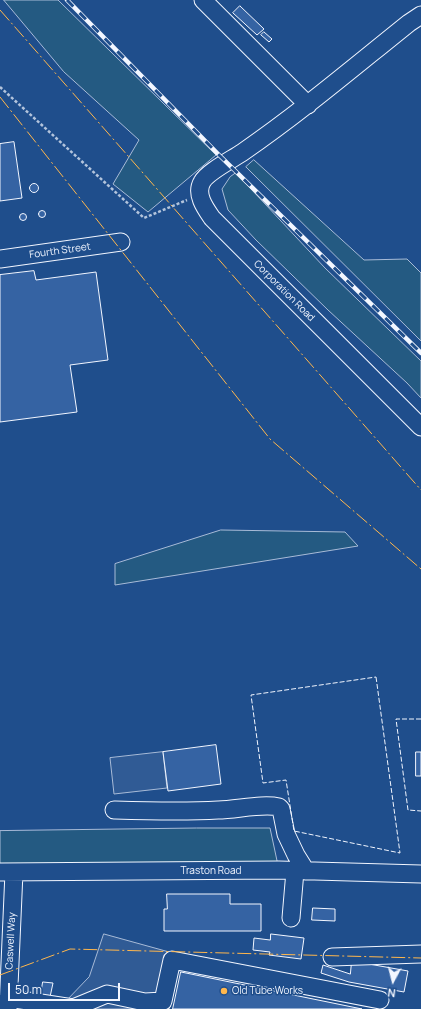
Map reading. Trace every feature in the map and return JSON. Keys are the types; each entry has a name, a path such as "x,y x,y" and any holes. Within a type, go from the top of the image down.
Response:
{"street":[{"path":"203,0 308,104"},
{"path":"200,194 199,189 207,176 243,152 308,104 421,15"},
{"name":"Corporation Road","path":"200,194 212,218 421,427"},
{"name":"Fourth Street","path":"0,259 121,242"},
{"path":"114,810 160,812 280,806 286,834 296,855 300,871 291,918"},
{"name":"Traston Road","path":"7,872 300,871 421,874"},
{"name":"Caswell Way","path":"6,1005 7,872"},
{"path":"332,957 421,954"},
{"path":"6,1005 73,1008 107,994 145,1002 163,1001 172,960 380,1000"}],"path":[{"path":"0,87 144,218 200,194"}],"shaded area":[{"path":"4,0 58,0 216,155 148,212 113,184 139,140 64,72"},
{"path":"254,160 364,260 407,259 421,273 421,341 246,167"},
{"path":"236,173 325,268 421,361 421,398 256,240 228,210 222,189 230,177"},
{"path":"221,530 345,532 358,546 115,585 115,564"},
{"path":"163,752 167,788 114,794 110,758"},
{"path":"270,828 279,870 0,872 0,831"},
{"path":"104,934 180,955 169,1009 61,1009 65,1002 89,977"}],"building":[{"path":"240,6 264,29 257,35 233,13"},
{"path":"264,32 272,39 269,42 261,35"},
{"path":"14,142 22,198 0,201 0,144"},
{"path":"32,184 36,184 38,188 36,192 32,192 30,190 30,186"},
{"path":"42,210 45,211 45,217 42,218 39,217 38,214 39,211"},
{"path":"23,213 26,214 26,220 23,221 20,220 19,217 20,214"},
{"path":"34,271 36,280 96,272 108,360 70,365 77,412 0,422 0,275"},
{"path":"216,745 221,784 168,791 163,752"},
{"path":"416,752 421,752 421,776 416,776"},
{"path":"167,894 230,894 230,904 261,904 261,931 164,931 164,909 167,909"},
{"path":"313,908 335,909 335,921 312,920"},
{"path":"271,934 304,938 301,959 269,955 270,952 253,950 254,938 270,940"},
{"path":"352,961 408,971 404,992 349,982 321,973 323,965 350,974"},
{"name":"Old Tube Works","path":"181,972 362,1009 173,1009"},
{"path":"43,982 53,983 50,997 41,995"}],"railway":[{"path":"67,0 217,153 421,353"}],"fence":[{"path":"376,677 400,853 294,831 286,780 263,783 251,695 376,677"},
{"path":"421,719 396,719 408,810 421,811"}],"power":[{"path":"0,10 421,490"},
{"path":"0,97 270,439 421,569"},
{"path":"0,975 70,949 421,958"}],"place":[{"name":"Old Tube Works","path":"224,991"}]}
